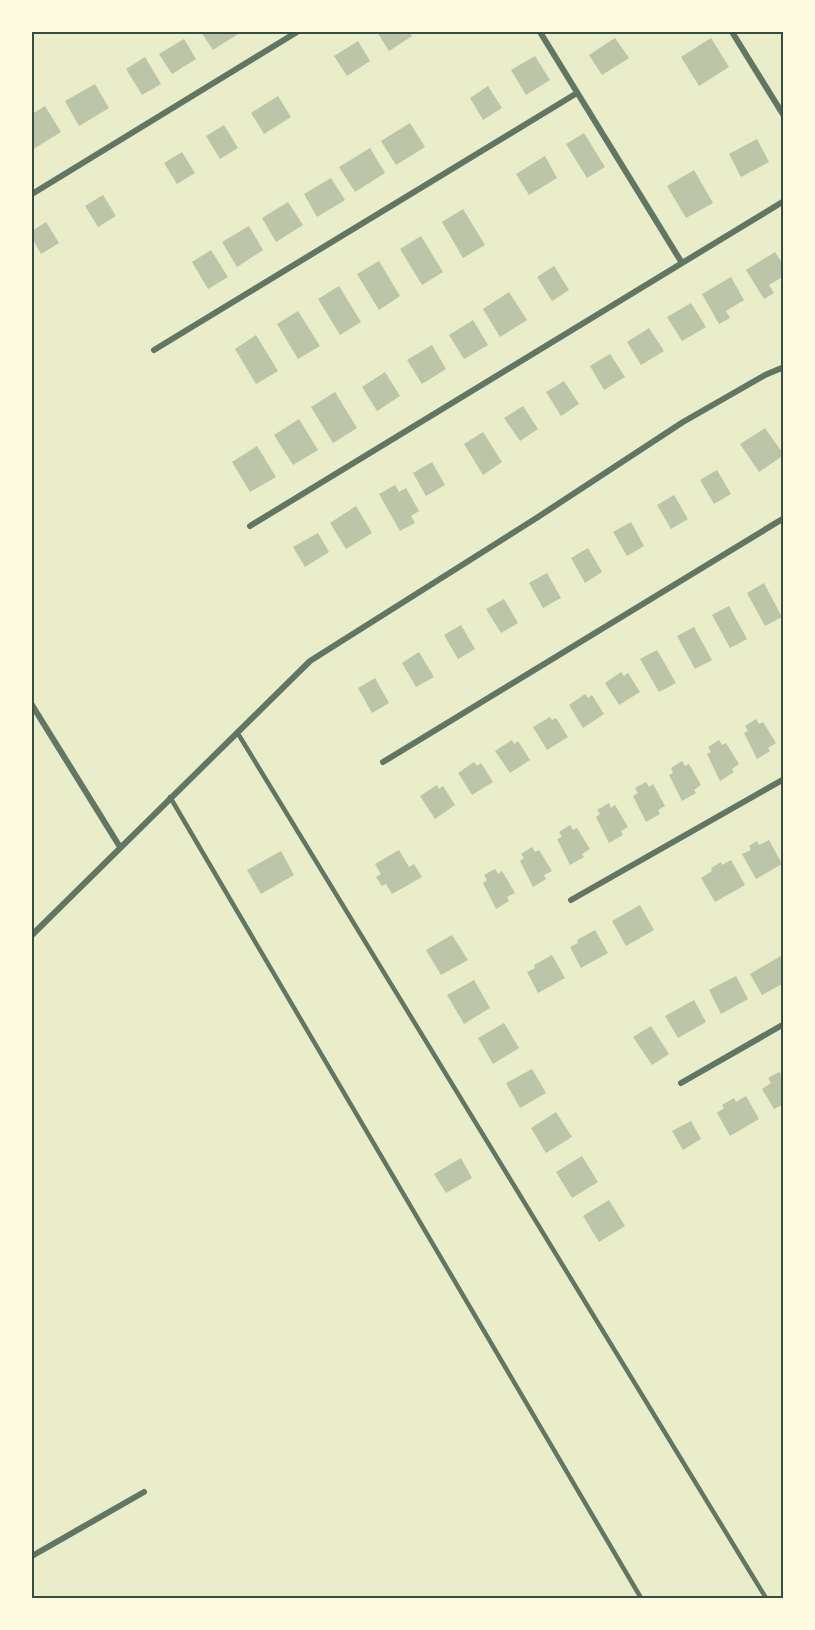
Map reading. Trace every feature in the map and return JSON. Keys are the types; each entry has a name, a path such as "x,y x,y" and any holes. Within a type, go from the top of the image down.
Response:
{"street":[{"path":"32,194 297,32"},
{"path":"540,32 682,263"},
{"path":"732,32 783,116"},
{"path":"154,350 577,93"},
{"path":"250,526 783,201"},
{"path":"32,934 310,661 683,422 783,367"},
{"path":"383,762 783,518"},
{"path":"32,705 120,847"},
{"path":"571,900 783,779"},
{"path":"681,1083 783,1024"},
{"path":"32,1556 144,1492"}],"lane":[{"path":"237,732 765,1599"},
{"path":"170,797 641,1599"}],"building":[{"path":"201,32 236,32 238,34 213,50"},
{"path":"377,32 409,32 412,36 389,51"},
{"path":"615,38 629,58 602,75 589,55"},
{"path":"711,38 729,67 699,86 681,57"},
{"path":"184,39 196,59 172,74 159,54"},
{"path":"358,41 370,61 347,76 334,56"},
{"path":"535,56 550,80 526,95 511,70"},
{"path":"145,57 161,84 142,95 126,69"},
{"path":"95,84 109,108 79,126 65,101"},
{"path":"488,86 502,108 483,120 470,98"},
{"path":"278,96 291,117 264,134 251,113"},
{"path":"45,106 61,132 32,150 32,114"},
{"path":"410,123 425,147 396,165 381,141"},
{"path":"224,125 238,148 220,159 206,136"},
{"path":"584,133 605,167 587,178 566,144"},
{"path":"757,139 769,162 741,177 729,154"},
{"path":"370,148 385,173 355,192 339,167"},
{"path":"182,152 195,173 177,184 164,163"},
{"path":"545,156 557,178 529,195 516,174"},
{"path":"694,170 713,203 686,218 667,186"},
{"path":"331,178 345,200 317,217 304,194"},
{"path":"103,195 116,216 98,227 85,206"},
{"path":"288,202 303,225 276,242 262,218"},
{"path":"463,209 485,245 463,258 442,222"},
{"path":"46,222 59,243 41,254 32,238 32,231"},
{"path":"249,226 263,250 237,267 222,242"},
{"path":"421,236 443,272 422,285 400,249"},
{"path":"211,250 228,277 208,289 192,262"},
{"path":"775,252 784,266 784,276 769,285 774,293 764,299 746,270"},
{"path":"379,261 400,296 379,310 357,274"},
{"path":"554,266 569,290 552,301 537,277"},
{"path":"731,277 744,300 726,311 730,318 719,324 702,294"},
{"path":"339,286 361,322 340,335 318,299"},
{"path":"509,292 527,320 500,337 483,309"},
{"path":"691,303 706,327 682,341 667,317"},
{"path":"298,311 320,346 298,359 277,324"},
{"path":"473,320 488,345 464,359 449,335"},
{"path":"649,328 664,351 641,365 627,342"},
{"path":"256,335 278,371 256,384 235,349"},
{"path":"432,345 446,369 422,384 407,360"},
{"path":"610,354 625,377 604,390 590,366"},
{"path":"385,372 400,396 377,411 362,387"},
{"path":"564,381 579,404 561,416 546,392"},
{"path":"335,392 357,428 333,443 311,407"},
{"path":"523,406 538,429 520,441 504,418"},
{"path":"299,419 318,450 293,465 274,435"},
{"path":"765,428 784,455 759,472 740,444"},
{"path":"483,432 502,462 483,475 464,444"},
{"path":"257,446 276,477 250,492 232,462"},
{"path":"432,462 445,485 426,496 413,473"},
{"path":"717,470 731,494 714,504 700,480"},
{"path":"395,485 399,492 406,488 419,511 411,516 415,523 400,531 379,494"},
{"path":"674,495 688,519 671,529 657,505"},
{"path":"356,506 372,533 346,549 330,523"},
{"path":"631,522 644,546 627,556 613,532"},
{"path":"318,533 329,552 305,567 293,547"},
{"path":"588,548 602,572 585,583 571,558"},
{"path":"547,573 561,598 543,608 529,583"},
{"path":"764,583 782,617 765,626 747,593"},
{"path":"504,599 518,623 501,633 486,609"},
{"path":"729,606 747,639 730,648 712,615"},
{"path":"461,625 475,649 458,659 444,635"},
{"path":"694,627 712,660 695,669 677,636"},
{"path":"657,650 676,683 659,692 640,659"},
{"path":"419,652 434,677 416,687 402,663"},
{"path":"621,672 624,676 628,673 640,692 619,705 605,683"},
{"path":"375,678 389,703 372,713 358,688"},
{"path":"585,694 588,698 592,695 604,714 583,728 569,705"},
{"path":"550,717 552,720 556,718 568,737 547,750 533,727"},
{"path":"756,719 759,724 763,722 776,743 768,748 770,751 757,759 744,733 748,731 745,726"},
{"path":"512,740 514,744 518,741 530,760 510,773 495,751"},
{"path":"719,740 722,745 726,743 739,764 732,769 734,772 720,781 707,754 711,752 708,747"},
{"path":"682,761 685,766 689,764 701,785 694,790 696,793 682,801 669,775 673,773 671,768"},
{"path":"474,762 477,766 481,763 493,782 472,795 458,773"},
{"path":"646,782 649,787 653,784 665,806 658,810 660,814 646,822 633,796 638,793 635,788"},
{"path":"437,785 439,789 443,786 455,805 435,819 420,796"},
{"path":"609,803 611,808 615,805 628,827 621,831 623,835 609,843 596,817 600,814 597,810"},
{"path":"570,825 573,830 577,828 590,849 582,854 584,857 570,865 557,839 562,837 559,832"},
{"path":"769,840 782,864 756,879 742,854 751,850 749,846 757,841 759,845"},
{"path":"532,847 535,852 539,850 552,871 544,875 546,879 533,887 520,861 524,858 521,854"},
{"path":"399,850 409,867 414,864 422,877 392,894 386,884 382,886 376,877 381,874 375,864"},
{"path":"281,851 294,875 261,894 247,870"},
{"path":"731,860 745,885 715,902 701,878 721,862 722,865"},
{"path":"495,869 498,874 502,871 515,893 507,897 509,901 496,909 483,883 487,880 484,875"},
{"path":"640,905 654,930 626,946 612,921"},
{"path":"595,930 608,953 581,968 570,947 578,943 577,940"},
{"path":"452,935 468,960 441,975 426,950"},
{"path":"784,954 784,983 762,995 750,974"},
{"path":"552,955 565,978 538,993 527,972 535,968 534,965"},
{"path":"736,976 748,999 721,1014 709,990"},
{"path":"474,980 490,1008 464,1024 447,995"},
{"path":"694,1000 706,1022 678,1038 665,1016"},
{"path":"504,1023 519,1048 493,1064 478,1038"},
{"path":"651,1026 669,1054 652,1065 633,1037"},
{"path":"532,1069 546,1093 520,1108 506,1083"},
{"path":"779,1072 784,1076 784,1104 774,1109 762,1089 771,1083 768,1078"},
{"path":"746,1096 759,1119 730,1136 717,1113 724,1108 722,1105 734,1098 736,1102"},
{"path":"556,1112 572,1137 546,1153 531,1128"},
{"path":"691,1121 701,1139 683,1150 672,1131"},
{"path":"582,1156 598,1182 572,1198 556,1172"},
{"path":"461,1158 472,1178 446,1193 434,1174"},
{"path":"609,1200 625,1226 599,1242 583,1216"}]}
